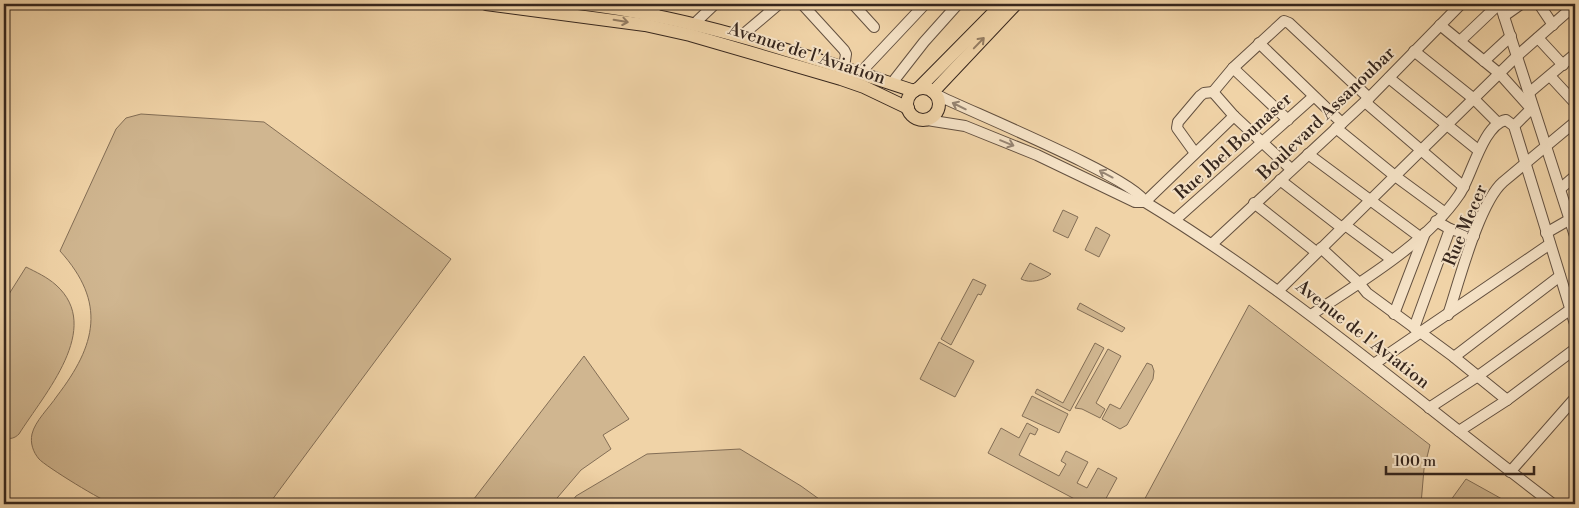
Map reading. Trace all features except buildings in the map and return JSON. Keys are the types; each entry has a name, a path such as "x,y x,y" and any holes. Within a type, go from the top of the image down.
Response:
{"main road":[{"name":"Avenue de l'Aviation","path":"486,4 599,17 690,35 848,82 908,108"},
{"name":"Avenue de l'Aviation","path":"585,4 649,14 694,24 917,90"},
{"path":"935,94 938,110 927,120 917,119 908,108 908,98 1002,4"},
{"path":"935,94 1016,4"},
{"path":"917,90 935,94"}],"street":[{"path":"649,14 659,4"},
{"path":"694,24 715,4"},
{"path":"740,37 780,4"},
{"path":"802,4 844,50 846,54 844,67"},
{"path":"853,4 874,27"},
{"path":"861,72 925,4"},
{"path":"892,83 924,42 958,4"},
{"name":"Boulevard Assanoubar","path":"1212,244 1367,100 1460,4"},
{"path":"1460,41 1499,4 1530,92 1534,112 1560,189 1573,218 1575,236"},
{"path":"1504,16 1521,4"},
{"path":"1539,4 1553,24"},
{"path":"1278,291 1517,56 1575,5"},
{"path":"1195,153 1177,128 1178,122 1200,96 1204,93 1213,92 1233,68 1280,22 1287,22 1367,100 1464,187"},
{"path":"1440,25 1500,74 1534,112"},
{"path":"1484,61 1511,36"},
{"path":"1538,38 1563,65"},
{"path":"1259,43 1339,125 1395,176 1444,212"},
{"path":"1414,51 1474,99 1498,124"},
{"path":"1530,92 1575,54"},
{"path":"1233,68 1288,120"},
{"path":"1550,76 1575,102"},
{"path":"1389,78 1478,150"},
{"path":"1213,92 1234,116 1292,169"},
{"name":"Avenue de l'Aviation","path":"935,94 1107,174 1140,193 1145,202 1212,244 1311,315 1553,504"},
{"name":"Rue Jbel Bounaser","path":"1175,220 1313,97"},
{"path":"1514,126 1534,112"},
{"path":"1145,202 1234,116"},
{"name":"Avenue de l'Aviation","path":"927,120 965,126 1037,155 1135,202 1145,202"},
{"path":"1311,315 1422,235 1464,187 1478,150 1498,124 1506,120 1514,126 1575,324"},
{"name":"Rue Mecer","path":"1448,315 1474,236 1498,187 1547,148 1575,122"},
{"path":"1308,154 1370,201 1422,235"},
{"path":"1560,189 1575,176"},
{"path":"1280,180 1390,259"},
{"path":"1254,204 1319,250 1359,282 1367,293 1454,357 1508,400"},
{"path":"1546,233 1573,218"},
{"path":"1436,221 1450,229 1474,236"},
{"path":"1418,331 1450,229"},
{"path":"1394,314 1422,235"},
{"path":"1374,364 1418,331 1448,315 1550,244"},
{"path":"1454,357 1560,276"},
{"path":"1428,408 1478,376 1570,309"},
{"path":"1459,431 1508,400 1575,349"},
{"path":"1510,472 1575,398"}],"shaded area":[{"path":"141,114 264,122 451,259 269,504 113,504 52,469 39,459 32,447 31,437 39,419 54,401 81,359 91,324 90,306 85,288 75,270 60,251 116,129 126,118"},
{"path":"1063,210 1078,217 1068,238 1053,231"},
{"path":"1096,227 1110,235 1099,257 1085,250"},
{"path":"1030,263 1051,274 1037,281 1021,279"},
{"path":"26,267 53,282 69,302 74,321 72,340 65,361 42,400 19,434 8,438 4,437 4,302"},
{"path":"973,279 986,285 981,295 978,294 951,345 941,339"},
{"path":"1080,303 1125,328 1122,332 1077,309"},
{"path":"1249,305 1430,445 1424,469 1421,504 1142,504"},
{"path":"939,342 974,361 955,397 920,379"},
{"path":"1095,343 1104,348 1070,411 1035,393 1037,389 1063,403"},
{"path":"1108,349 1121,356 1096,403 1105,409 1100,418 1082,409 1075,408"},
{"path":"584,356 629,419 603,435 611,449 581,470 552,504 470,504"},
{"path":"1147,363 1152,365 1154,371 1153,379 1127,425 1120,429 1102,419 1110,404 1120,409"},
{"path":"1032,396 1068,414 1059,433 1022,416"},
{"path":"1027,423 1038,429 1035,435 1030,433 1019,455 1059,476 1066,464 1061,461 1066,451 1088,462 1077,483 1087,488 1098,468 1117,478 1103,504 1084,504 988,453 1001,428 1019,438"},
{"path":"740,449 801,486 826,504 570,504 576,496 647,454"},
{"path":"1466,479 1511,504 1448,504"}]}
